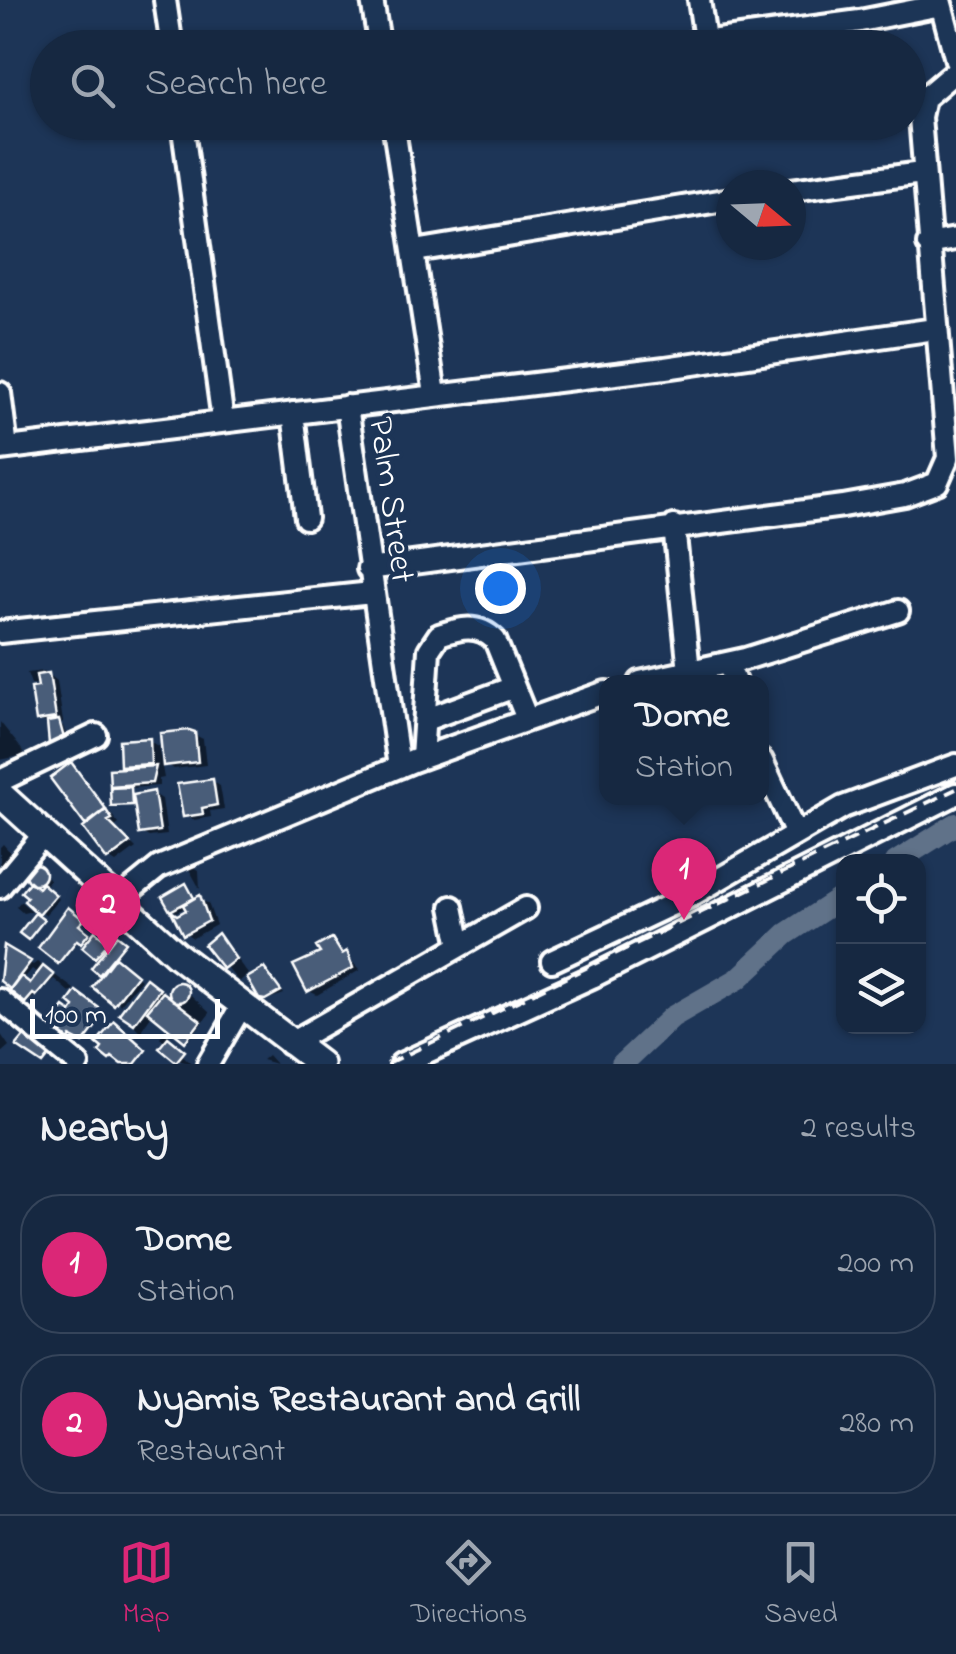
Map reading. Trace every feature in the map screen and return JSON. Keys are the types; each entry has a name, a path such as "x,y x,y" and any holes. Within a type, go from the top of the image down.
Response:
{"main road":[{"path":"0,794 116,902 241,1007 320,1064"}],"street":[{"path":"165,0 169,30"},
{"path":"372,0 377,30"},
{"path":"699,0 703,30"},
{"path":"787,30 860,22 941,2 956,60"},
{"path":"926,96 956,71"},
{"path":"184,140 223,420"},
{"path":"396,140 435,394"},
{"path":"368,569 858,504 937,484 948,458 922,173 923,140"},
{"path":"806,188 922,173"},
{"path":"415,251 716,201"},
{"path":"928,244 956,239"},
{"path":"347,406 664,368 936,329"},
{"path":"0,393 3,449"},
{"name":"Palm Street","path":"3,449 347,406 399,768"},
{"path":"293,413 306,518"},
{"path":"674,526 689,671"},
{"path":"0,632 372,593"},
{"path":"671,675 689,671 731,673 898,611"},
{"path":"422,758 429,650 438,635 474,627 487,632 495,640 527,718"},
{"path":"425,720 514,687"},
{"path":"116,902 159,867 422,758 599,694"},
{"path":"0,781 96,734"},
{"path":"552,961 692,894 795,832 883,789 956,765"},
{"path":"769,776 795,832"},
{"path":"401,1064 592,977 956,794"},
{"path":"0,888 43,834"},
{"path":"452,907 460,946"},
{"path":"289,1044 526,908"},
{"path":"0,1000 78,1064"},
{"path":"208,1064 241,1007"}],"building":[{"path":"49,673 56,718 36,721 31,688 38,687 36,675"},
{"path":"59,720 65,742 49,744 47,722"},
{"path":"195,732 198,762 163,766 160,733"},
{"path":"150,738 151,764 120,766 119,740"},
{"path":"71,762 106,809 85,825 50,778"},
{"path":"156,766 152,783 110,786 109,769"},
{"path":"213,779 217,805 202,808 203,814 183,817 177,784"},
{"path":"131,787 132,805 111,806 110,788"},
{"path":"154,791 160,831 139,834 133,795"},
{"path":"106,810 112,819 108,821 130,843 107,860 83,828"},
{"path":"35,864 45,874 35,884 25,874"},
{"path":"30,881 38,888 42,883 56,895 39,915 24,901 27,897 21,892"},
{"path":"186,883 194,898 170,911 162,897"},
{"path":"200,895 209,921 183,935 171,911 177,915 186,910 183,905"},
{"path":"68,907 84,920 79,925 89,933 81,943 77,940 58,964 38,948"},
{"path":"35,913 44,920 28,940 19,933"},
{"path":"95,931 109,942 95,958 82,947"},
{"path":"218,933 236,959 223,969 204,945"},
{"path":"117,935 126,942 99,975 91,968"},
{"path":"332,938 342,954 347,951 353,968 307,992 293,965 320,953 316,947"},
{"path":"4,945 31,961 10,989 0,981"},
{"path":"115,957 137,975 114,1005 92,987"},
{"path":"43,966 54,975 36,996 33,994 25,1003 10,991 21,976 30,983"},
{"path":"264,968 281,991 265,1000 259,999 247,978"},
{"path":"146,978 160,989 134,1024 119,1014"},
{"path":"175,982 183,982 189,992 183,1002 175,1002 169,996 169,988"},
{"path":"76,991 106,1013 83,1043 71,1037 66,1042 59,1037 64,1031 54,1020 64,1007 71,1012 74,1007 68,1002"},
{"path":"163,992 201,1021 185,1042 147,1011"},
{"path":"114,1021 146,1050 135,1064 121,1064 112,1057 109,1060 99,1052 102,1048 96,1043"},
{"path":"26,1034 51,1054 43,1064 16,1046"},
{"path":"168,1037 185,1051 176,1062 159,1048"}],"waterway":[{"path":"909,854 956,824"},
{"path":"622,1064 672,1017 738,979 786,934 836,901"}],"railway":[{"path":"387,1064 956,789"}],"place":[{"name":"Dome","path":"684,920"},
{"name":"Nyamis Restaurant and Grill","path":"108,955"}]}
